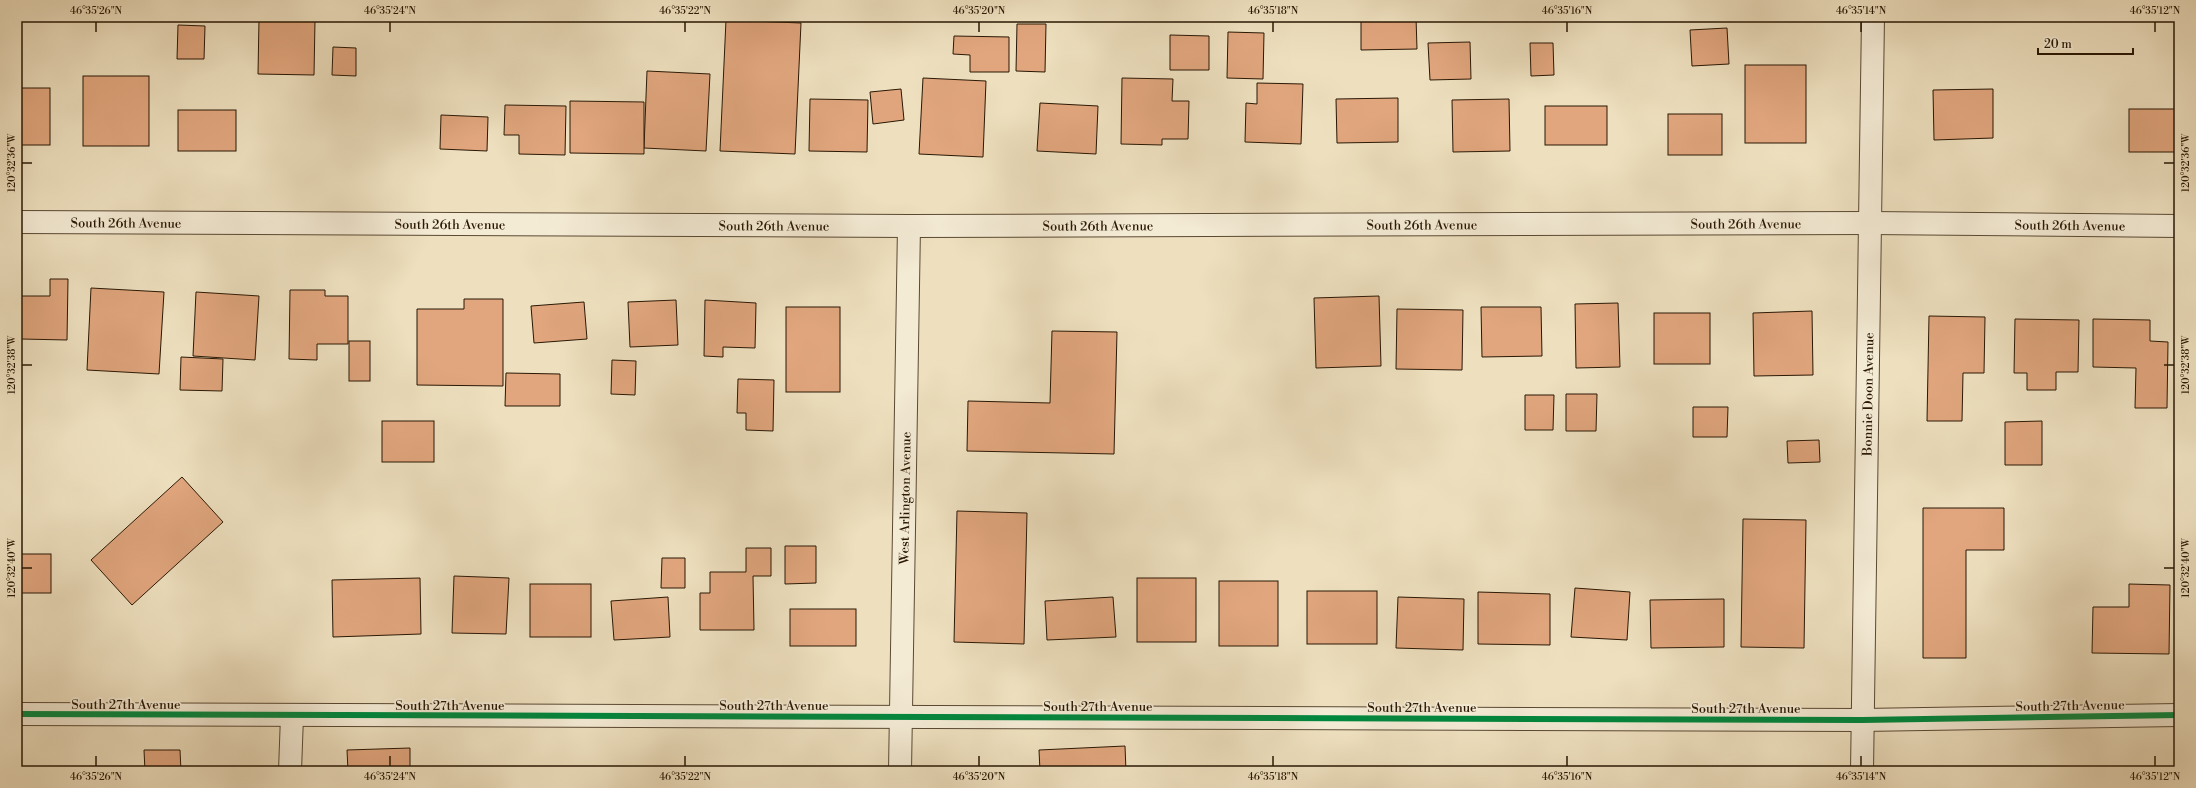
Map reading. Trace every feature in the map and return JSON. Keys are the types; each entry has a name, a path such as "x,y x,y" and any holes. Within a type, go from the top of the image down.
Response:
{"street":[{"name":"Bonnie Doon Avenue","path":"1862,771 1873,17"},
{"name":"South 26th Avenue","path":"17,222 909,226 1870,223 2179,226"},
{"name":"West Arlington Avenue","path":"900,771 909,226"},
{"name":"South 27th Avenue","path":"17,714 1862,720 2179,715"},
{"path":"290,771 292,716"}],"building":[{"path":"1361,17 1416,17 1417,49 1361,50"},
{"path":"259,19 315,20 314,75 258,74"},
{"path":"726,20 801,23 795,154 720,151"},
{"path":"1017,24 1046,24 1045,72 1016,71"},
{"path":"178,25 205,26 204,59 177,59"},
{"path":"1727,28 1729,64 1692,66 1690,30"},
{"path":"1228,32 1264,33 1263,79 1227,78"},
{"path":"1170,35 1209,36 1209,70 1170,70"},
{"path":"954,36 1009,37 1009,72 970,72 970,55 953,54"},
{"path":"1470,42 1471,79 1430,80 1428,43"},
{"path":"1530,43 1553,43 1554,75 1531,76"},
{"path":"333,47 356,48 356,76 332,75"},
{"path":"1745,65 1806,65 1806,143 1745,143"},
{"path":"647,71 710,74 706,151 644,148"},
{"path":"83,76 149,76 149,146 83,146"},
{"path":"923,78 986,81 983,157 919,154"},
{"path":"1122,78 1173,79 1172,101 1189,101 1188,139 1162,139 1162,145 1121,144"},
{"path":"1257,83 1303,84 1301,144 1245,142 1246,103 1257,104"},
{"path":"17,88 50,88 50,145 17,145"},
{"path":"901,89 904,120 873,124 870,92"},
{"path":"1993,89 1993,138 1934,140 1933,90"},
{"path":"1398,98 1398,142 1337,143 1336,99"},
{"path":"810,99 868,100 867,152 809,151"},
{"path":"1509,99 1510,151 1453,152 1452,100"},
{"path":"570,101 644,102 644,154 570,153"},
{"path":"1040,103 1098,106 1096,154 1037,151"},
{"path":"505,105 566,106 565,155 519,154 519,135 504,135"},
{"path":"1545,106 1607,106 1607,145 1545,145"},
{"path":"2129,109 2179,109 2179,152 2129,152"},
{"path":"178,110 236,110 236,151 178,151"},
{"path":"1668,114 1722,114 1722,155 1668,155"},
{"path":"441,115 488,117 487,151 440,149"},
{"path":"50,279 68,279 67,340 21,339 21,360 17,360 17,296 50,296"},
{"path":"91,288 164,292 159,374 87,370"},
{"path":"290,290 325,290 325,296 348,296 348,344 317,344 317,360 289,359"},
{"path":"196,292 259,296 255,360 193,356"},
{"path":"1379,296 1381,366 1316,368 1314,298"},
{"path":"464,299 503,299 503,386 417,385 417,309 464,309"},
{"path":"676,300 678,345 630,347 628,302"},
{"path":"705,300 756,303 755,348 723,347 723,357 704,356"},
{"path":"584,302 587,339 534,343 531,306"},
{"path":"1618,303 1620,367 1576,368 1575,304"},
{"path":"786,307 840,307 840,392 786,392"},
{"path":"1481,307 1541,307 1542,356 1482,357"},
{"path":"1397,309 1463,310 1462,370 1396,369"},
{"path":"1812,311 1813,375 1754,376 1753,313"},
{"path":"1654,313 1710,313 1710,364 1654,364"},
{"path":"1929,316 1985,317 1984,373 1963,373 1962,421 1927,421"},
{"path":"2015,319 2079,320 2078,372 2056,372 2056,390 2027,390 2027,373 2014,373"},
{"path":"2093,319 2150,320 2150,341 2168,342 2167,408 2135,408 2136,368 2093,367"},
{"path":"1052,331 1117,332 1114,454 967,451 968,401 1050,403"},
{"path":"349,341 370,341 370,381 349,381"},
{"path":"181,357 223,359 222,391 180,390"},
{"path":"612,360 636,361 635,395 611,394"},
{"path":"506,373 560,374 560,406 505,406"},
{"path":"738,379 774,380 773,431 746,430 746,413 737,413"},
{"path":"1566,394 1597,394 1596,431 1566,431"},
{"path":"1525,395 1554,395 1553,430 1525,430"},
{"path":"1693,407 1728,407 1727,437 1693,437"},
{"path":"382,421 434,421 434,462 382,462"},
{"path":"2042,421 2042,465 2005,465 2005,422"},
{"path":"1819,440 1820,462 1788,463 1787,441"},
{"path":"182,477 223,522 132,605 91,560"},
{"path":"1923,508 2004,508 2004,550 1966,550 1966,658 1923,658"},
{"path":"957,511 1027,513 1024,644 954,642"},
{"path":"1743,519 1806,520 1804,648 1741,647"},
{"path":"785,546 816,546 816,583 785,584"},
{"path":"746,548 771,548 771,576 753,576 754,630 700,630 700,593 710,593 710,572 746,572"},
{"path":"17,554 51,554 51,593 17,593"},
{"path":"662,558 685,558 685,588 661,588"},
{"path":"454,576 509,578 506,634 452,633"},
{"path":"420,578 421,634 333,637 332,580"},
{"path":"1137,578 1196,578 1196,642 1137,642"},
{"path":"1219,581 1278,581 1278,646 1219,646"},
{"path":"530,584 591,584 591,637 530,637"},
{"path":"2129,584 2170,585 2169,654 2092,653 2093,607 2129,607"},
{"path":"1575,588 1630,592 1627,640 1571,637"},
{"path":"1307,591 1377,591 1377,644 1307,644"},
{"path":"1478,592 1550,594 1550,645 1478,644"},
{"path":"668,597 670,637 614,640 611,601"},
{"path":"1113,597 1116,637 1047,640 1045,601"},
{"path":"1398,597 1464,599 1463,650 1396,648"},
{"path":"1724,599 1724,647 1651,648 1650,600"},
{"path":"790,609 856,609 856,646 790,646"},
{"path":"1125,746 1126,771 1040,771 1039,750"},
{"path":"410,748 410,771 348,771 347,750"},
{"path":"144,750 180,750 181,771 145,771"}],"cycle path":[{"path":"17,714 1862,720 2179,715"}]}
